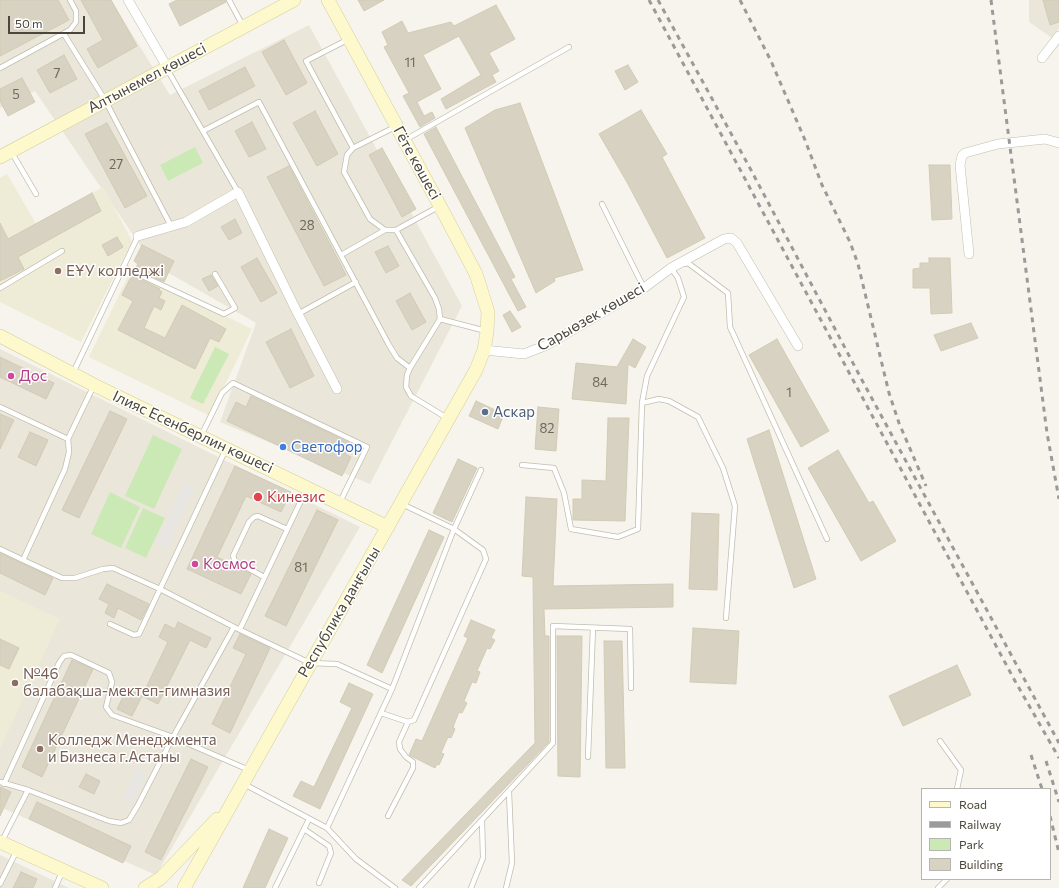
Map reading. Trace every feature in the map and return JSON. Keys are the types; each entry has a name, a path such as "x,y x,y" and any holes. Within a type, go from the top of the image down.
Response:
{"main road":[{"name":"Алтынемел көшесі","path":"6,154 294,0"},
{"name":"Гёте көшесі","path":"328,0 350,38 476,274 488,312 488,332"},
{"name":"Республика даңғылы","path":"184,888 310,662 401,504 447,418 476,370 484,350 488,332"},
{"name":"Ілияс Есенберлин көшесі","path":"0,336 94,385 388,526"},
{"path":"145,888 161,878 231,804"},
{"path":"1,843 63,870 85,884 102,888"},
{"path":"85,884 114,888"}],"street":[{"path":"128,0 167,67"},
{"path":"1042,58 1059,36"},
{"path":"969,254 960,165 962,156 965,153 998,144 1045,139 1059,143"},
{"path":"138,236 186,222 238,192 298,314 338,389"},
{"name":"Сарыөзек көшесі","path":"484,350 524,354 548,345 644,288 671,268 724,239 731,238 737,243 798,346"}],"lane":[{"path":"0,68 70,30 76,22 76,11 70,0"},
{"path":"228,0 243,26"},
{"path":"64,34 105,100 171,226"},
{"path":"350,38 306,61 353,148"},
{"path":"405,141 569,47"},
{"path":"167,67 238,192"},
{"path":"203,131 259,102 397,358 410,368"},
{"path":"385,230 370,219 344,172 347,155 353,148 396,126"},
{"path":"6,154 36,194"},
{"path":"602,204 644,288"},
{"path":"341,255 385,230 396,230 440,206"},
{"path":"396,230 435,298 439,309 440,319 410,368 407,376 406,387 411,396 447,418"},
{"path":"73,374 138,236"},
{"path":"0,288 62,251"},
{"path":"522,465 554,468 564,493 571,529 618,537 638,529 642,403 647,376 684,298 678,278 671,268 688,263 728,293 730,327 827,539"},
{"path":"123,268 224,314 235,308 215,274"},
{"path":"298,314 356,282"},
{"path":"440,319 488,332"},
{"path":"201,436 222,393 233,383 367,447 340,502"},
{"path":"23,560 65,469 69,452 68,440 94,385"},
{"path":"642,403 659,399 669,401 698,417 723,468 735,506 726,618"},
{"path":"0,407 68,440"},
{"path":"110,624 134,635 139,634 226,448"},
{"path":"327,828 392,688 454,529 481,470"},
{"path":"240,630 308,487"},
{"path":"381,713 408,722 414,720 486,558 483,550 454,529 401,504"},
{"path":"264,577 235,561 232,556 249,522 254,517 258,516 287,529"},
{"path":"0,548 62,578 75,578 92,574 103,569 113,568 240,630 310,662 337,664 392,688"},
{"path":"419,888 553,743 553,626 630,629 631,688"},
{"path":"234,627 173,737 129,820 120,823 109,821 28,790 2,783 59,663 64,656 71,655 109,673 112,682 106,707 112,715 173,737 250,771"},
{"path":"588,757 593,628"},
{"path":"388,816 413,768 413,762 406,757 400,749 399,742 408,722"},
{"path":"940,741 961,770 957,788"},
{"path":"243,784 327,828 356,858 395,888"},
{"path":"1,843 28,790"},
{"path":"506,888 512,863 509,792"},
{"path":"275,888 309,819"},
{"path":"471,888 483,858 482,821"},
{"path":"304,829 329,846 331,853 319,883"},
{"path":"0,884 17,850"},
{"path":"55,888 63,870"},
{"path":"938,888 946,880"}],"shaded area":[{"path":"0,0 111,0 170,95 309,25 462,306 370,484 220,422 256,323 153,264 35,91 0,108"},
{"path":"1029,0 1059,0 1059,28 1052,38 1029,22"},
{"name":"ЕҰУ колледжі","path":"7,174 36,224 103,187 132,241 81,342 0,302 0,178"},
{"path":"131,270 252,329 210,416 89,357"},
{"path":"0,349 360,527 156,875 0,807"},
{"path":"185,482 195,487 167,548 156,543"},
{"name":"№46 балабақша-мектеп-гимназия","path":"0,591 60,619 1,747 0,747"},
{"path":"137,768 146,773 132,804 122,800"},
{"path":"0,855 69,888 0,888"}],"green space":[{"path":"195,147 203,163 168,181 160,165"},
{"path":"215,347 229,354 203,404 190,398"},
{"path":"153,435 182,449 154,509 125,496"},
{"path":"110,492 140,507 121,548 91,534"},
{"path":"143,508 165,518 146,558 125,548"}],"building":[{"path":"0,0 58,0 69,20 0,56"},
{"path":"81,0 111,0 137,46 98,68 87,49 103,40"},
{"path":"177,0 225,0 226,2 180,26 169,4"},
{"path":"358,0 384,0 364,11"},
{"path":"1043,0 1059,0 1059,22 1050,25"},
{"path":"496,5 515,39 489,53 499,71 492,75 496,82 446,109 441,99 481,75 459,36 423,55 441,89 417,102 424,116 432,112 435,118 420,127 403,96 409,93 384,47 388,45 382,32 402,21 408,33 451,22 454,26"},
{"path":"284,40 307,83 286,95 262,52"},
{"path":"64,55 77,79 50,93 37,70"},
{"path":"628,65 638,82 625,90 615,71"},
{"path":"245,67 255,86 209,110 199,91"},
{"path":"22,78 35,102 8,116 0,101 0,89"},
{"path":"520,103 583,270 554,278 555,281 536,293 465,128 495,110"},
{"path":"641,110 667,154 662,157 705,238 667,258 628,184 599,134"},
{"path":"315,111 338,154 317,166 293,123"},
{"path":"252,122 266,149 249,157 235,131"},
{"path":"107,123 147,196 125,208 85,134"},
{"path":"436,127 515,277 511,279 526,307 518,311 424,134"},
{"path":"382,148 416,209 402,217 369,155"},
{"path":"929,165 950,165 952,219 932,220"},
{"path":"289,166 346,275 324,286 267,177"},
{"path":"92,193 101,211 18,257 24,269 0,281 0,223 8,239"},
{"path":"235,219 242,233 229,240 221,227"},
{"path":"117,237 123,247 108,256 102,245"},
{"path":"142,245 174,261 164,282 135,269 138,264 134,261"},
{"path":"388,246 399,266 386,273 375,252"},
{"path":"257,258 277,293 261,302 241,267"},
{"path":"929,258 950,258 952,313 931,314 930,288 913,288 913,269 920,268 920,263 929,263"},
{"path":"132,275 160,289 159,290 162,292 159,298 165,301 161,310 154,306 144,328 165,338 182,305 226,329 219,342 210,338 195,369 118,330 133,301 122,295"},
{"path":"211,275 218,286 209,291 202,279"},
{"path":"410,293 426,322 412,330 396,301"},
{"path":"510,311 521,327 512,332 503,315"},
{"path":"971,323 978,338 941,351 934,335"},
{"path":"291,329 314,376 290,388 266,342"},
{"path":"633,339 646,347 635,368 628,364 626,404 572,399 576,363 617,367"},
{"path":"777,339 829,431 801,447 749,355"},
{"path":"0,357 54,383 46,399 0,377"},
{"path":"251,396 350,443 345,454 351,457 342,476 227,421 236,402 246,407"},
{"path":"476,401 504,414 498,429 469,416"},
{"path":"538,407 559,409 556,451 535,449"},
{"path":"110,411 127,419 79,518 62,510"},
{"path":"0,414 14,420 0,449"},
{"path":"608,418 629,418 625,521 573,520 573,499 582,499 582,480 606,481"},
{"path":"769,430 816,579 794,588 747,439"},
{"path":"30,432 48,440 36,466 18,457"},
{"path":"838,450 869,503 873,501 896,541 861,561 808,468"},
{"path":"458,459 477,468 452,522 433,513"},
{"path":"235,466 291,492 281,512 246,496 217,557 251,574 241,594 187,569"},
{"path":"526,497 557,499 553,586 673,584 673,607 544,609 545,636 549,636 549,742 411,886 402,880 535,743 533,577 522,576"},
{"path":"317,510 338,520 286,626 265,616"},
{"path":"692,513 719,514 717,590 689,589"},
{"path":"429,530 444,537 382,673 367,665"},
{"path":"0,553 53,578 45,595 0,573"},
{"path":"107,584 149,604 141,620 118,608 114,618 105,613 109,604 99,599"},
{"path":"471,620 495,630 491,638 495,640 490,649 487,648 477,671 480,672 476,683 472,682 464,701 467,703 462,713 459,712 453,727 455,729 451,738 448,737 441,753 444,754 439,765 437,764 435,768 409,755 416,739 422,741 468,638 464,636"},
{"path":"178,622 211,638 206,648 190,640 158,704 142,696 168,642 159,637 165,624 175,629"},
{"path":"693,628 739,631 736,684 690,682"},
{"path":"240,634 270,648 230,733 212,724 246,654 233,648"},
{"path":"557,636 582,636 580,777 558,776"},
{"path":"0,639 19,648 9,669 0,665"},
{"path":"604,641 622,641 625,768 606,768"},
{"path":"72,660 93,669 42,777 22,767"},
{"path":"957,665 971,695 903,726 889,696"},
{"path":"349,683 373,694 320,809 293,796 301,781 314,787 352,708 340,702"},
{"path":"127,689 142,696 132,716 117,709"},
{"path":"191,759 208,767 161,860 145,852"},
{"path":"86,774 100,781 94,794 79,787"},
{"path":"0,787 11,792 0,816"},
{"path":"37,802 131,846 123,863 29,819"},
{"path":"269,829 288,838 265,888 243,888"},
{"path":"21,872 37,879 33,888 13,888"}],"railway":[{"path":"649,0 1015,681 1059,758"},
{"path":"658,0 1059,743"},
{"path":"740,0 771,61 805,140 822,185 850,242 858,264 889,393 899,423 926,486"},
{"path":"991,0 1047,433 1059,499"},
{"path":"1031,755 1042,788"},
{"path":"1046,761 1059,802"},
{"path":"1051,820 1059,853"}],"place":[{"name":"ЕҰУ колледжі","path":"58,271"},
{"name":"Дос","path":"11,376"},
{"name":"Аскар","path":"485,412"},
{"name":"Светофор","path":"283,447"},
{"name":"Кинезис","path":"258,497"},
{"name":"Космос","path":"195,564"},
{"name":"№46 балабақша-мектеп-гимназия","path":"15,683"},
{"name":"Колледж Менеджмента и Бизнеса г.Астаны","path":"40,749"}]}
